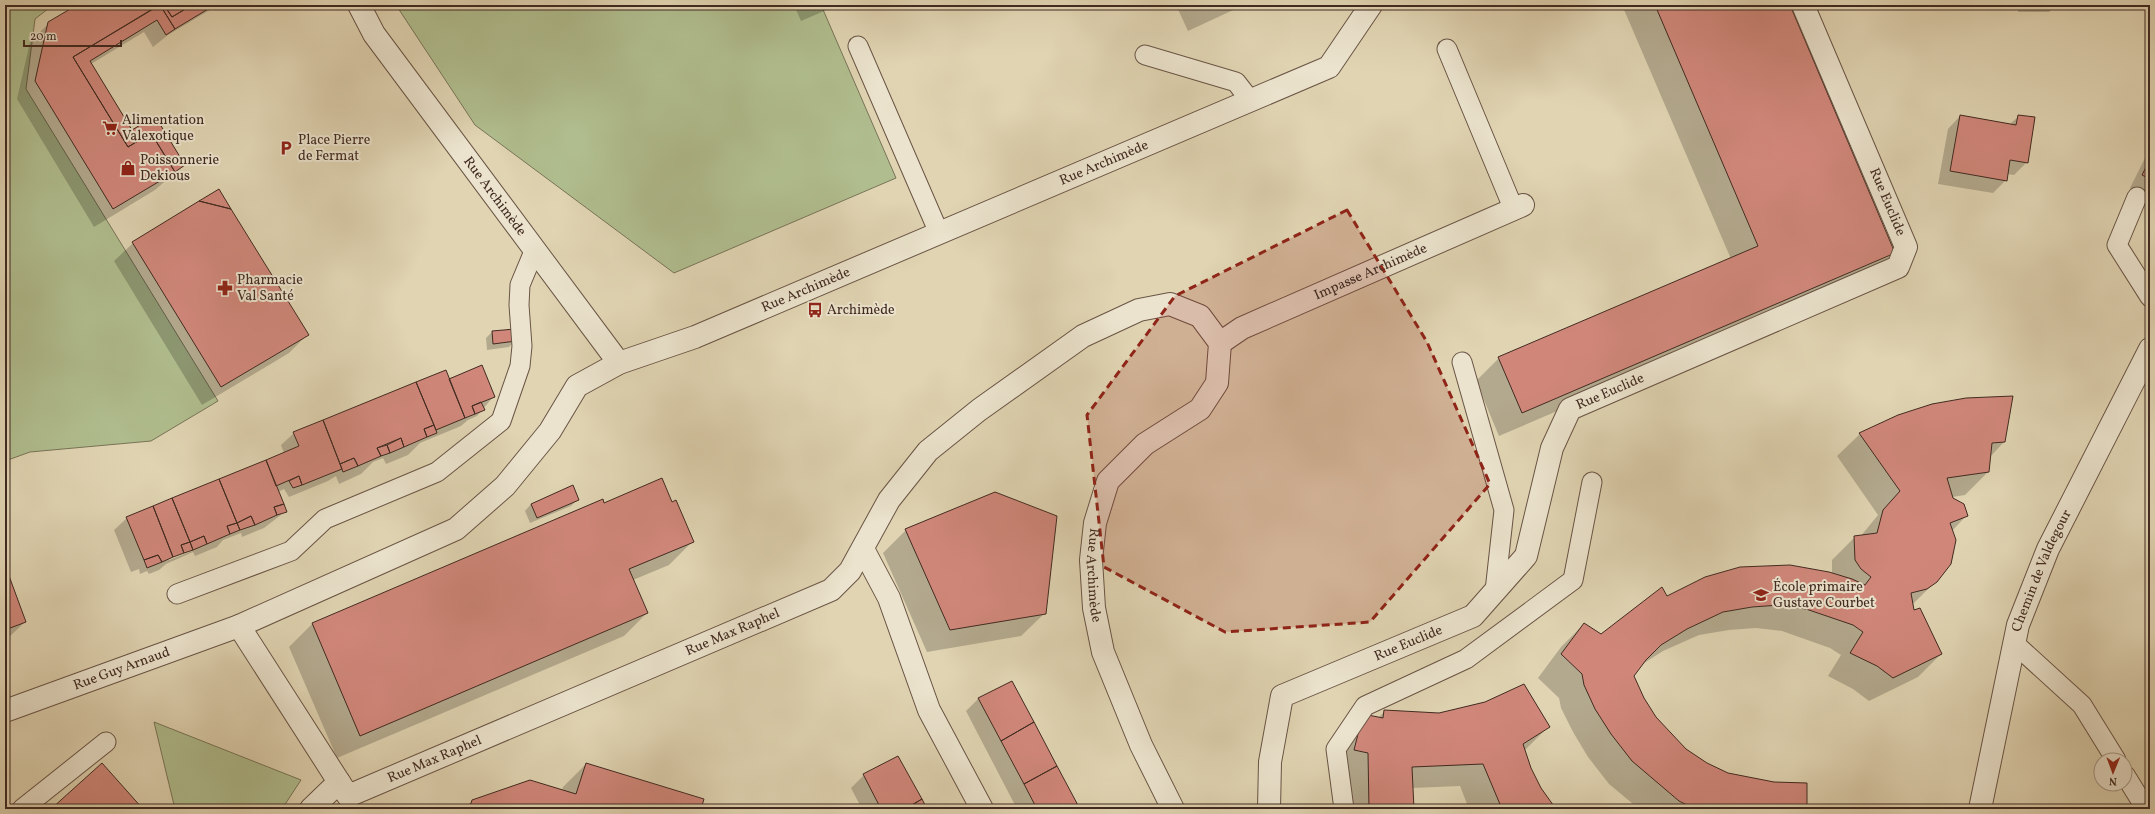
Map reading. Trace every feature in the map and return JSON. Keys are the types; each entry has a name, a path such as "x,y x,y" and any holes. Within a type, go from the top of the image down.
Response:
{"street":[{"name":"Rue Archimède","path":"359,5 374,34 619,363 695,337 1329,67 1372,6"},
{"name":"Rue Euclide","path":"1269,809 1270,762 1282,696 1472,616 1526,556 1552,448 1570,409 1898,267 1906,247 1803,5"},
{"name":"Impasse Archimède","path":"1220,343 1242,328 1519,208"},
{"path":"982,809 929,710 889,598 863,549 889,500 928,451 979,410 1083,336 1139,310 1170,304 1200,316 1220,343"},
{"name":"Rue Archimède","path":"1173,809 1141,745 1103,652 1094,608 1092,552 1095,523 1108,481 1145,444 1200,409 1217,383 1220,343"},
{"name":"Chemin de Valdegour","path":"1980,809 2018,625 2048,549 2150,349"},
{"path":"239,626 456,529 505,486 550,431 577,386 619,363"},
{"name":"Rue Max Raphel","path":"239,626 348,796 831,590 850,571 863,549"},
{"name":"Rue Guy Arnaud","path":"5,711 239,626"},
{"path":"311,809 339,782"}],"lane":[{"path":"858,46 939,233"},
{"path":"1447,49 1519,208"},
{"path":"1145,55 1236,82 1250,100"},
{"path":"2137,197 2117,245 2150,297"},
{"path":"177,594 291,551 325,519 437,472 501,421 520,366 522,346 519,305 520,285 535,249"},
{"path":"1462,362 1504,510 1495,591"},
{"path":"1344,809 1336,749 1365,706 1466,659 1573,580 1592,482"},
{"path":"2014,643 2082,705 2111,752"},
{"path":"22,809 106,742"},
{"path":"2133,788 2146,809"}],"highlighted area":[{"path":"1347,210 1427,342 1490,484 1370,622 1225,632 1104,567 1087,415 1175,296"}],"green space":[{"path":"5,5 53,5 35,19 26,89 218,401 151,441 30,452 5,461"},
{"path":"396,5 821,5 896,178 674,273 475,125"},
{"path":"154,722 301,780 282,809 175,809"}],"building":[{"path":"77,5 159,5 73,57 128,147 151,133 175,172 113,209 35,81 48,22"},
{"path":"160,5 164,5 172,17 192,5 213,6 175,29"},
{"path":"160,5 175,29 166,35 157,20 90,61 132,130 155,116 185,165 175,172 151,133 128,147 73,57"},
{"path":"164,5 192,5 172,17"},
{"path":"1655,5 1790,5 1895,253 1522,413 1498,357 1758,246"},
{"path":"1960,115 2016,125 2018,115 2035,117 2028,163 2010,160 2007,181 1950,171"},
{"path":"2150,159 2150,179 2142,175"},
{"path":"219,189 231,209 199,201"},
{"path":"199,201 231,209 309,335 221,387 132,242"},
{"path":"515,329 516,341 493,344 492,331"},
{"path":"482,365 495,397 472,406 475,414 465,418 449,379"},
{"path":"446,370 465,418 436,430 416,382"},
{"path":"416,382 434,425 424,429 427,437 404,447 401,438 377,448 381,456 358,466 354,458 340,464 323,420"},
{"path":"2013,396 2005,442 1992,443 1989,472 1947,478 1953,498 1964,504 1968,516 1950,523 1956,540 1951,564 1937,582 1927,589 1911,593 1914,610 1920,608 1942,654 1893,678 1877,666 1850,653 1863,632 1853,625 1806,609 1780,605 1752,607 1723,612 1687,629 1661,645 1646,660 1634,676 1644,698 1656,717 1686,749 1707,763 1728,773 1774,782 1807,783 1807,809 1695,809 1679,801 1632,761 1611,734 1595,709 1584,685 1582,674 1561,654 1584,623 1601,634 1662,587 1667,596 1705,577 1740,567 1790,565 1829,572 1852,579 1865,585 1871,577 1861,569 1855,560 1854,536 1877,533 1883,510 1900,491 1859,433 1898,415 1932,404 1966,398"},
{"path":"481,402 485,410 475,414 472,406"},
{"path":"323,420 342,469 302,485 299,476 276,486 266,460 299,446 293,432"},
{"path":"434,425 437,433 427,437 424,429"},
{"path":"401,438 404,447 390,453 387,445"},
{"path":"387,445 390,453 381,456 377,448"},
{"path":"354,458 358,466 343,472 340,464"},
{"path":"266,460 284,504 274,507 277,515 255,525 251,516 237,523 219,479"},
{"path":"299,476 302,485 293,488 289,481"},
{"path":"662,478 672,502 676,500 694,542 629,569 648,613 360,736 312,623 603,499 604,503"},
{"path":"219,479 237,523 227,526 230,534 207,544 204,536 190,542 172,498"},
{"path":"573,485 579,500 537,518 531,504"},
{"path":"995,492 1057,516 1046,614 950,630 905,529"},
{"path":"172,498 190,542 181,545 184,553 173,557 153,506"},
{"path":"284,504 287,512 277,515 274,507"},
{"path":"153,506 173,557 162,562 158,555 144,560 126,517"},
{"path":"251,516 255,525 240,530 237,523"},
{"path":"237,523 240,530 230,534 227,526"},
{"path":"204,536 207,544 193,550 190,542"},
{"path":"190,542 193,550 184,553 181,545"},
{"path":"158,555 162,562 147,568 144,560"},
{"path":"5,565 26,622 5,630"},
{"path":"1012,681 1034,722 1001,741 978,698"},
{"path":"1524,684 1550,727 1523,744 1531,768 1541,788 1556,809 1502,809 1483,764 1412,767 1414,809 1369,809 1368,753 1354,750 1363,714 1383,718 1384,710 1439,713 1485,702"},
{"path":"1034,722 1057,766 1024,784 1001,741"},
{"path":"898,756 922,799 905,809 881,809 863,774"},
{"path":"102,763 143,809 51,809"},
{"path":"586,763 704,799 701,809 469,809 472,800 530,780 576,794"},
{"path":"1057,766 1080,809 1037,809 1024,784"},
{"path":"922,799 927,809 905,809"}],"place":[{"name":"Alimentation Valexotique","path":"110,128"},
{"name":"Place Pierre de Fermat","path":"286,148"},
{"name":"Poissonnerie Dekious","path":"128,168"},
{"name":"Pharmacie Val Santé","path":"225,288"},
{"name":"Archimède","path":"815,310"},
{"name":"École primaire Gustave Courbet","path":"1761,595"}]}
